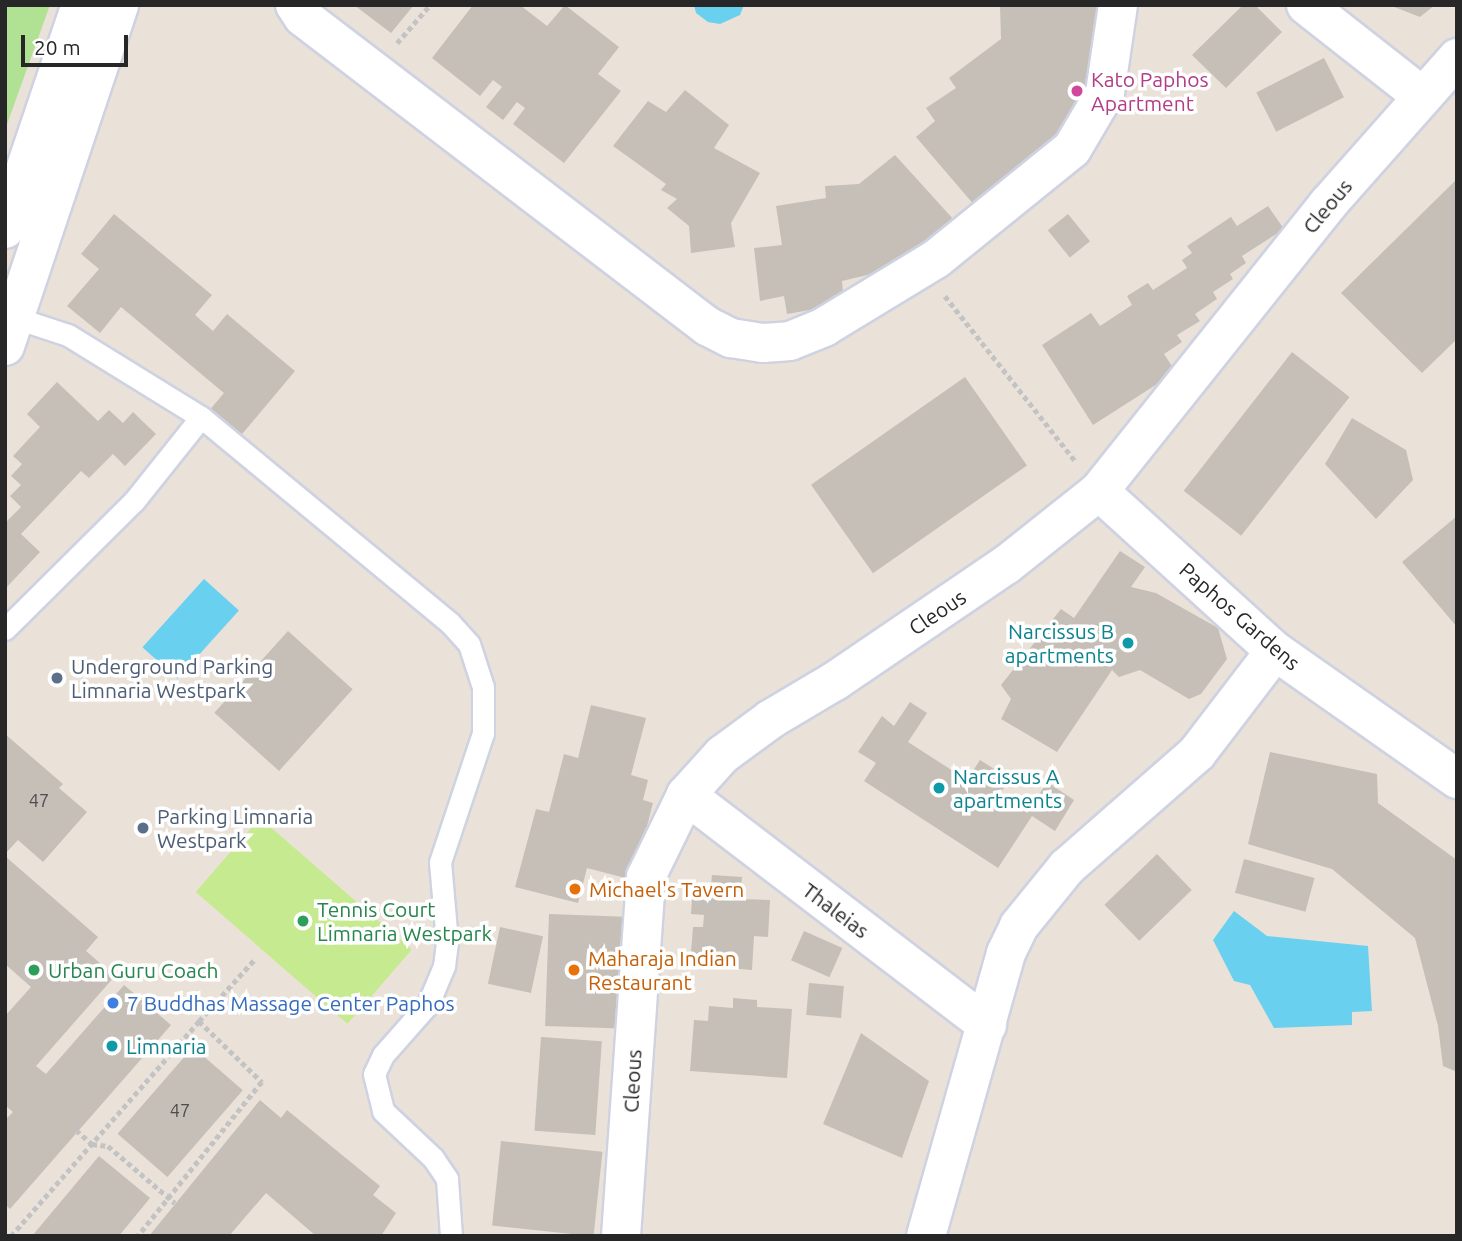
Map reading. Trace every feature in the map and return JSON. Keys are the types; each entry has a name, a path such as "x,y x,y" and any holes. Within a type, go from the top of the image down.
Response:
{"street":[{"path":"5,229 80,5"},
{"path":"9,326 119,5"},
{"path":"295,5 303,17 707,326 732,338 764,343 790,341 824,327 922,268 1072,149 1105,93 1118,5"},
{"path":"1306,5 1422,96"},
{"name":"Cleous","path":"621,1236 646,877 686,794 722,755 771,719 835,681 1006,565 1099,491 1328,204 1422,96 1454,68"},
{"name":"Paphos Gardens","path":"1099,491 1275,651 1457,779"},
{"path":"926,1236 1006,953 1040,897 1067,867 1197,754 1275,651"},
{"name":"Thaleias","path":"686,794 987,1026"}],"lane":[{"path":"9,326 68,335 201,417 450,622 470,644 483,687 483,733 440,862 447,942 444,966 428,1004 383,1055 374,1074 383,1111 433,1158 447,1179 452,1193 451,1236"},
{"path":"5,629 134,501 201,417"}],"path":[{"path":"373,70 430,5"},
{"path":"922,268 1099,491"},
{"path":"5,1232 10,1236 254,960"},
{"path":"138,1236 262,1082 199,1021"},
{"path":"76,1130 92,1144 108,1146 175,1203"}],"green space":[{"path":"5,5 50,5 5,130"},
{"name":"Tennis Court Limnaria Westpark","path":"260,818 412,950 347,1024 196,892"}],"water":[{"path":"694,5 744,5 740,15 720,24 708,22 696,13"},
{"path":"204,579 239,610 177,679 142,647"},
{"path":"1234,911 1267,936 1368,946 1372,1011 1352,1012 1352,1025 1274,1028 1250,985 1234,981 1213,940"}],"building":[{"path":"354,5 414,5 391,33"},
{"path":"473,5 520,5 547,26 565,5 619,47 598,74 621,91 564,163 513,124 525,108 517,102 503,120 486,107 502,87 493,80 480,96 432,58"},
{"path":"1000,5 1106,5 1105,54 1076,125 975,206 916,137 935,121 926,108 956,88 949,78 1001,39"},
{"path":"1243,5 1255,5 1282,32 1226,88 1192,55"},
{"path":"1389,5 1435,5 1420,17"},
{"path":"1324,58 1344,97 1276,132 1256,93"},
{"path":"685,90 729,125 714,148 760,173 731,223 735,247 691,253 689,226 667,208 677,199 661,190 666,184 613,146 648,101 666,112"},
{"path":"895,155 964,231 884,271 842,281 844,304 787,314 784,296 760,301 754,248 782,245 776,206 826,198 825,186 859,184"},
{"path":"1457,179 1457,339 1422,373 1341,293"},
{"path":"1268,206 1284,229 1242,256 1246,263 1230,274 1233,279 1213,292 1217,299 1195,314 1200,321 1177,335 1182,342 1164,354 1176,372 1093,425 1042,345 1091,313 1100,326 1132,305 1127,296 1148,283 1153,290 1187,268 1182,260 1192,253 1187,246 1231,217 1237,226"},
{"path":"114,214 212,295 195,315 213,331 227,314 295,371 238,439 207,413 224,393 121,307 100,333 67,306 99,269 81,254"},
{"path":"1068,214 1090,241 1070,258 1048,230"},
{"path":"1292,352 1350,397 1241,536 1184,491"},
{"path":"965,377 1027,465 873,573 811,485"},
{"path":"57,382 98,421 109,410 123,423 133,412 156,434 125,466 113,454 89,478 81,471 21,534 40,552 5,589 5,523 21,507 10,496 21,485 11,476 22,464 13,456 40,427 27,414"},
{"path":"1352,418 1406,450 1413,480 1376,519 1325,464"},
{"path":"1457,516 1457,627 1402,562"},
{"name":"Narcissus B apartments","path":"1120,551 1145,567 1131,587 1156,593 1218,628 1227,659 1201,694 1189,699 1140,670 1119,677 1112,670 1057,752 1001,719 1011,699 1001,685 1061,609 1074,618"},
{"path":"288,631 353,689 279,771 214,713"},
{"name":"Narcissus A apartments","path":"910,702 927,713 908,742 967,780 980,760 1010,779 999,795 1027,813 1047,782 1074,800 1055,831 1032,816 998,868 864,781 876,763 858,752 882,716 894,726"},
{"path":"591,705 646,718 631,775 648,780 643,800 653,803 633,880 587,868 578,903 515,887 536,809 549,812 564,754 578,758"},
{"path":"5,734 63,784 59,788 87,812 43,862 18,840 5,854"},
{"path":"1270,752 1377,774 1378,803 1457,860 1457,1072 1443,1066 1438,1026 1415,938 1332,869 1248,844"},
{"path":"1157,854 1192,890 1139,941 1104,905"},
{"name":"Limnaria","path":"5,856 98,937 86,951 115,976 36,1066 46,1074 124,985 171,1025 10,1209 5,1204 5,1120 13,1112 5,1105 5,1016 31,987 5,964"},
{"path":"1244,859 1315,878 1305,912 1235,893"},
{"path":"712,875 742,877 740,899 770,900 768,937 754,936 752,970 690,965 693,927 703,927 704,915 691,914 693,883 711,885"},
{"path":"549,914 625,917 621,1029 545,1026"},
{"path":"500,927 543,936 531,993 488,984"},
{"path":"804,931 842,948 829,977 791,960"},
{"path":"809,983 844,986 841,1018 806,1015"},
{"path":"733,998 757,1000 757,1007 792,1009 787,1078 690,1071 694,1020 708,1021 709,1006 733,1008"},
{"path":"861,1033 929,1081 902,1158 823,1124"},
{"path":"541,1037 602,1041 595,1135 534,1131"},
{"path":"193,1047 243,1090 167,1177 118,1134"},
{"path":"260,1100 281,1118 287,1110 380,1186 373,1195 396,1213 381,1236 316,1236 266,1193 229,1236 149,1236"},
{"path":"501,1141 602,1152 594,1236 492,1226"},
{"path":"99,1156 150,1198 119,1236 32,1236"}],"place":[{"name":"Kato Paphos Apartment","path":"1077,91"},
{"name":"Narcissus B apartments","path":"1128,643"},
{"name":"Underground Parking Limnaria Westpark","path":"57,678"},
{"name":"Narcissus A apartments","path":"939,788"},
{"name":"Parking Limnaria Westpark","path":"143,828"},
{"name":"Michael's Tavern","path":"575,889"},
{"name":"Tennis Court Limnaria Westpark","path":"303,921"},
{"name":"Urban Guru Coach","path":"34,970"},
{"name":"Maharaja Indian Restaurant","path":"574,970"},
{"name":"7 Buddhas Massage Center Paphos","path":"113,1003"},
{"name":"Limnaria","path":"112,1046"}]}
